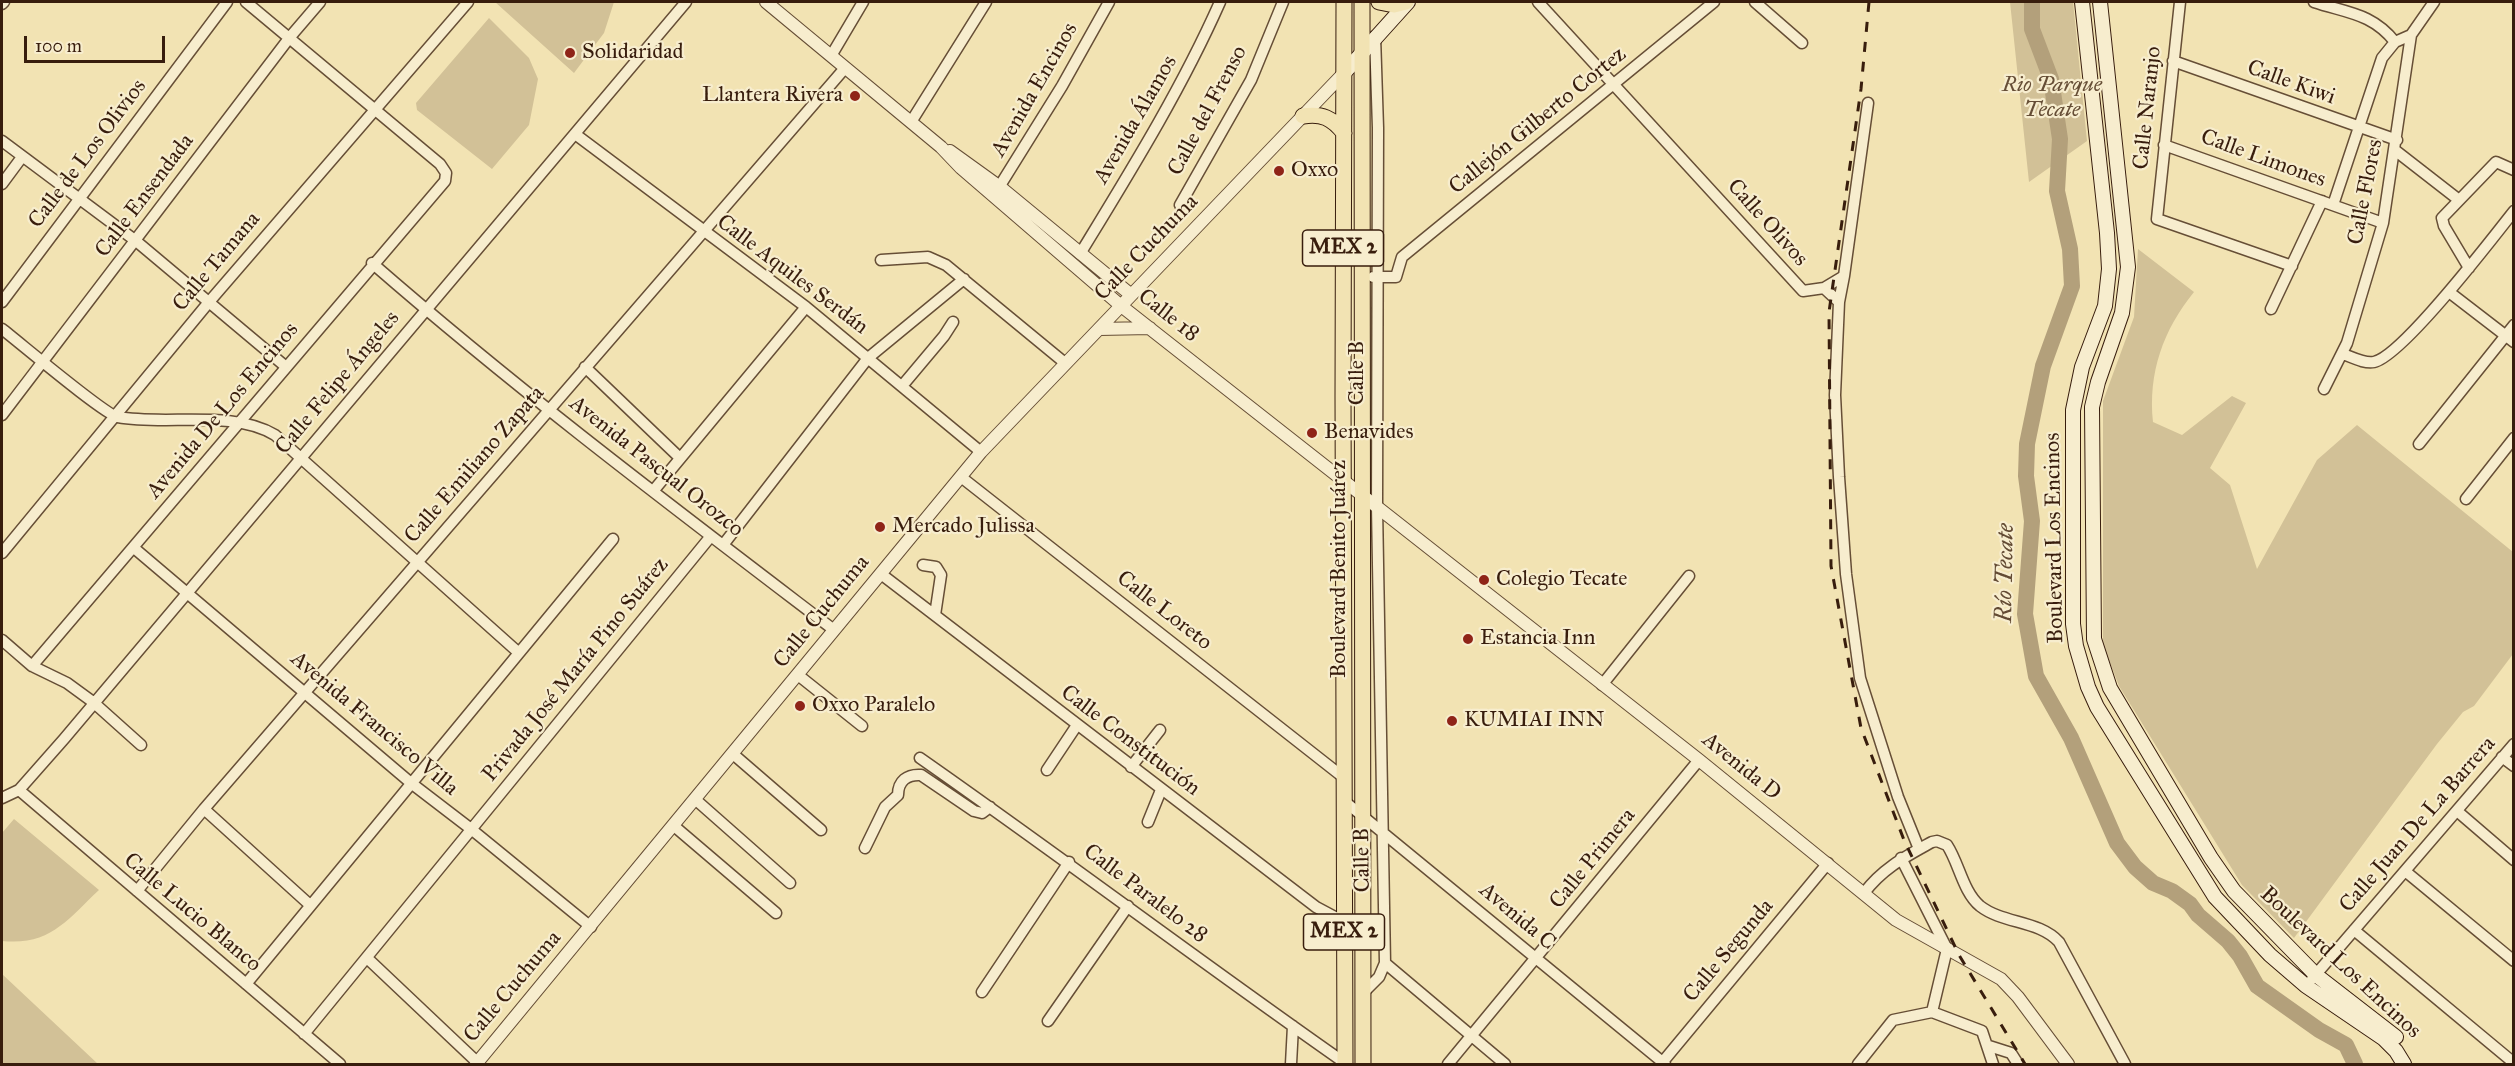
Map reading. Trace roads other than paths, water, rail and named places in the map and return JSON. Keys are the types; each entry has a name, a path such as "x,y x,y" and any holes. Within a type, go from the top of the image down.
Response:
{"main road":[{"name":"Boulevard Benito Juárez","path":"1344,2 1345,1064"},
{"path":"1352,2 1353,41 1362,49"},
{"name":"Boulevard Benito Juárez","path":"1362,2 1363,816 1361,931 1363,1065"},
{"path":"1379,2 1394,5 1407,2"},
{"path":"1344,73 1362,49 1407,2"},
{"name":"Boulevard Los Encinos","path":"2082,2 2108,233 2108,289 2102,315 2082,367 2073,410 2073,624 2080,664 2097,707 2198,874 2241,927 2306,986 2384,1039 2397,1051 2404,1065"},
{"name":"Boulevard Los Encinos","path":"2100,2 2122,192 2127,286 2119,323 2098,382 2092,407 2093,611 2097,653 2114,696 2223,878 2259,920 2316,975 2395,1037 2408,1052 2414,1065"},
{"path":"1302,116 1326,116 1336,122 1344,133"},
{"path":"2103,195 2122,192"}],"street":[{"name":"Calle de Los Olivios","path":"2,302 227,2"},
{"path":"246,2 374,110"},
{"name":"Calle Ensendada","path":"2,415 290,37 320,2"},
{"name":"Calle Tamana","path":"2,553 209,302 468,2"},
{"name":"Calle Felipe Ángeles","path":"19,790 686,2"},
{"name":"Calle 18","path":"766,2 941,147 1130,294"},
{"path":"831,56 863,2"},
{"path":"911,122 986,2"},
{"name":"Avenida Encinos","path":"996,191 1062,86 1109,2"},
{"name":"Avenida Álamos","path":"1080,254 1169,104 1220,2"},
{"name":"Calle del Frenso","path":"1180,205 1251,80 1283,2"},
{"name":"Calle Olivos","path":"1538,2 1803,291 1824,288 1839,302"},
{"name":"Callejón Gilberto Cortez","path":"1378,277 1396,277 1402,257 1714,2"},
{"path":"1755,2 1802,43"},
{"name":"Calle Naranjo","path":"2180,2 2157,219 2292,266"},
{"path":"2314,2 2370,19 2385,29 2395,42"},
{"name":"Calle Flores","path":"2324,389 2343,354 2383,223 2411,35 2434,2"},
{"path":"2333,204 2382,58 2395,42 2411,35"},
{"name":"Calle B","path":"1375,36 1378,277 1377,507 1384,963"},
{"name":"Calle Kiwi","path":"2173,61 2360,128 2396,146 2459,200"},
{"name":"Calle Emiliano Zapata","path":"137,891 204,809 845,68"},
{"name":"Calle Cuchuma","path":"477,1064 981,452 1344,73"},
{"path":"1868,103 1839,302 1835,395 1846,574 1863,694 1898,797 1919,849"},
{"name":"Avenida De Los Encinos","path":"32,666 134,548 372,263 445,181 446,173 440,164 374,110"},
{"name":"Calle Aquiles Serdán","path":"575,134 806,308 981,452"},
{"path":"2,141 136,241 285,366"},
{"name":"Calle Limones","path":"2164,145 2383,223"},
{"path":"2,184 22,157"},
{"path":"2469,268 2442,220 2496,162 2514,170"},
{"name":"Calle 18","path":"996,191 1120,305 1377,507"},
{"path":"2271,309 2322,201"},
{"path":"2343,354 2363,362 2376,362 2391,351 2449,292 2514,212"},
{"path":"881,260 928,257 946,265 1065,363"},
{"name":"Avenida Pascual Orozco","path":"372,263 425,310 834,630"},
{"path":"1824,288 1844,276"},
{"path":"1362,277 1378,277"},
{"path":"723,545 813,433 868,358 964,279"},
{"path":"2449,292 2509,339"},
{"path":"654,490 806,308"},
{"path":"902,386 953,322"},
{"path":"2420,444 2509,339 2514,325"},
{"path":"1099,329 1150,328"},
{"path":"2,329 115,417 237,423 264,429 301,457 519,653"},
{"path":"585,367 680,458"},
{"path":"2466,499 2514,438"},
{"name":"Calle Loreto","path":"961,477 1343,777"},
{"name":"Avenida D","path":"1377,507 1699,760 1903,925 2010,986 2068,1065"},
{"name":"Privada José María Pino Suárez","path":"304,1034 711,536"},
{"path":"246,984 613,539"},
{"name":"Avenida Francisco Villa","path":"134,548 411,783 591,927"},
{"path":"923,565 936,567 941,575 934,615"},
{"name":"Calle Constitución","path":"881,573 1316,907 1344,924 1361,931"},
{"path":"1602,685 1689,576"},
{"path":"2,639 32,666 68,683 93,702 141,745"},
{"path":"798,675 862,726"},
{"path":"1047,770 1077,725"},
{"path":"1131,767 1160,730"},
{"name":"Calle Juan De La Barrera","path":"2306,986 2514,744"},
{"path":"733,754 821,830"},
{"path":"2502,757 2514,766"},
{"name":"Calle Paralelo 28","path":"920,758 1069,862 1345,1064"},
{"name":"Calle Primera","path":"1448,1065 1699,760"},
{"path":"865,848 885,807 898,795 898,786 904,778 914,774 921,775 974,810 982,813 990,807"},
{"path":"2,798 19,790"},
{"name":"Calle Lucio Blanco","path":"19,790 340,1065"},
{"path":"1148,822 1161,790"},
{"path":"696,800 790,884"},
{"name":"Avenida C","path":"1343,800 1663,1064"},
{"path":"204,809 310,905"},
{"path":"2457,811 2514,860"},
{"path":"674,826 776,912"},
{"path":"1864,893 1878,875 1901,858 1932,842 1943,842 1953,853 1971,896 1978,904 1996,915 2048,932 2059,942 2125,1065"},
{"path":"1901,858 1947,949 1932,1012"},
{"path":"982,992 1069,862"},
{"name":"Calle Segunda","path":"1663,1064 1828,863"},
{"path":"2405,871 2514,961"},
{"path":"1048,1021 1128,906"},
{"path":"2354,930 2514,1063"},
{"path":"367,957 477,1064"},
{"path":"1362,994 1379,977 1384,963 1505,1065"},
{"path":"1858,1065 1893,1020 1932,1012 1979,1029 1989,1046 1993,1065"},
{"path":"1291,1065 1293,1026"},
{"path":"1989,1046 2011,1053 2018,1065"}],"waterway":[{"name":"Río Tecate","path":"2032,2 2032,29 2051,79 2060,139 2057,191 2070,249 2072,286 2043,366 2027,444 2026,476 2032,521 2025,614 2036,676 2071,738 2117,843 2135,867 2153,883 2172,891 2190,904 2198,915 2228,941 2240,956 2257,986 2319,1030 2346,1045 2355,1064"}],"railway":[{"path":"1869,2 1861,89 1829,312 1831,566 1861,728 1904,840 1959,955 2025,1064"}],"place":[{"name":"Solidaridad","path":"570,53"},
{"name":"Llantera Rivera","path":"855,96"},
{"name":"Oxxo","path":"1279,171"},
{"name":"Benavides","path":"1312,433"},
{"name":"Mercado Julissa","path":"880,527"},
{"name":"Colegio Tecate","path":"1484,580"},
{"name":"Estancia Inn","path":"1468,639"},
{"name":"Oxxo Paralelo","path":"800,706"},
{"name":"KUMIAI INN","path":"1452,721"}],"park label":[{"name":"Rio Parque Tecate","path":"2052,98"}]}
